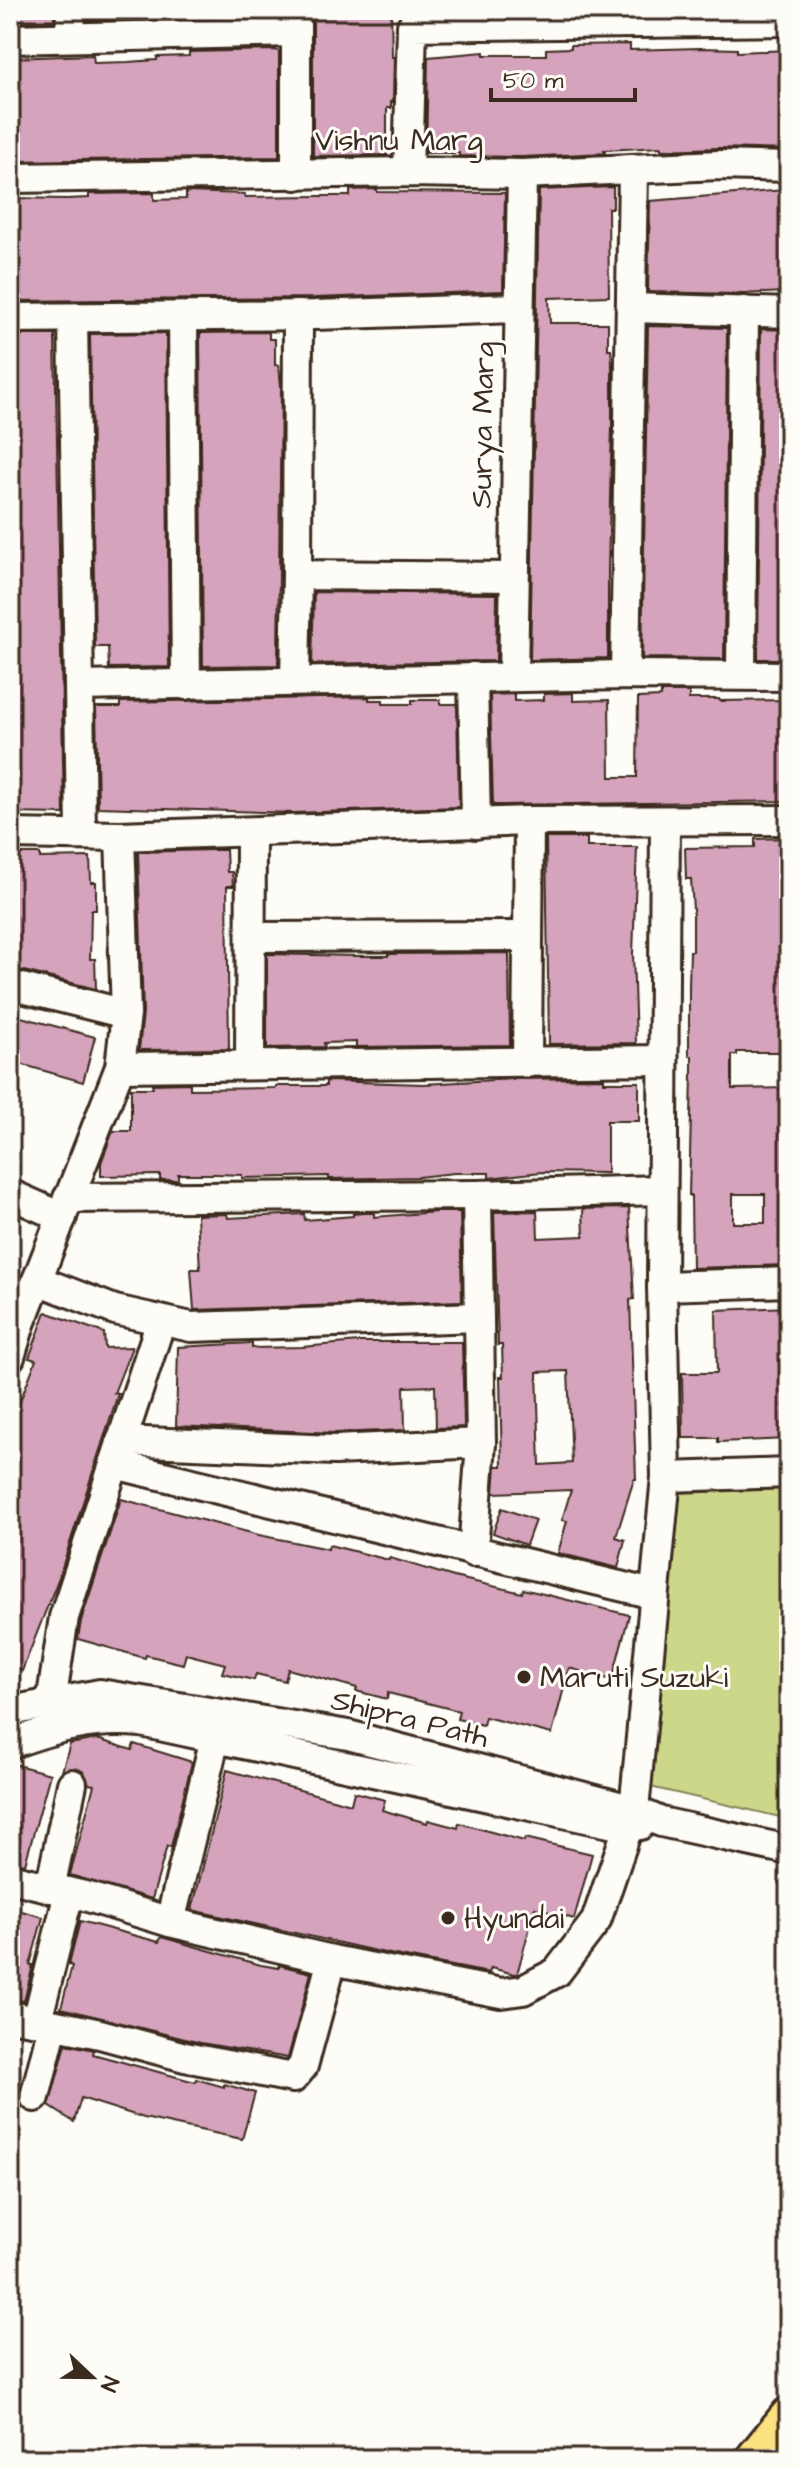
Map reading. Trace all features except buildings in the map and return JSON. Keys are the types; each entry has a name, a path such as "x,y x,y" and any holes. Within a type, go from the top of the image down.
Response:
{"main road":[{"path":"754,2459 789,2416"}],"street":[{"path":"408,172 412,18 748,16 789,21"},
{"path":"10,39 71,24 296,21 296,175"},
{"name":"Vishnu Marg","path":"10,178 408,172 522,174 719,165 789,167"},
{"path":"625,675 633,171"},
{"name":"Surya Marg","path":"513,677 517,308 522,174"},
{"path":"10,318 298,315 517,308"},
{"path":"631,308 789,313"},
{"path":"741,675 744,311"},
{"path":"295,680 298,315"},
{"path":"183,317 186,685"},
{"path":"73,319 81,834"},
{"path":"297,575 514,577"},
{"path":"79,686 473,677 789,676"},
{"path":"473,677 476,824"},
{"path":"10,834 120,836 529,821 789,820"},
{"path":"527,1063 529,821"},
{"path":"10,1878 170,1922 332,1960 501,1993 523,1990 557,1972 596,1921 631,1818 666,1477 662,1286 665,821"},
{"path":"250,1064 251,833"},
{"path":"10,1357 120,1067 126,1014 120,836"},
{"path":"252,937 528,936"},
{"path":"10,985 126,1014"},
{"path":"120,1067 663,1060"},
{"path":"10,1194 65,1208 662,1190"},
{"path":"473,1552 481,1443 477,1195"},
{"path":"37,1280 115,1310 191,1327 478,1317"},
{"path":"662,1286 789,1282"},
{"path":"51,1703 64,1617 161,1321"},
{"path":"118,1452 335,1450 481,1443"},
{"path":"118,1452 473,1552 653,1594"},
{"path":"666,1477 789,1473"},
{"name":"Shipra Path","path":"10,1711 100,1694 218,1726 348,1735 631,1818 789,1850"},
{"path":"10,1744 53,1729 106,1719 218,1726 170,1922"},
{"path":"35,2097 33,2021 60,1890 72,1784"},
{"path":"33,2021 185,2057 293,2078 303,2066 332,1960"}],"green space":[{"path":"789,1489 789,1819 637,1784 677,1493"}],"place":[{"name":"Maruti Suzuki","path":"524,1677"},
{"name":"Hyundai","path":"448,1918"}]}
